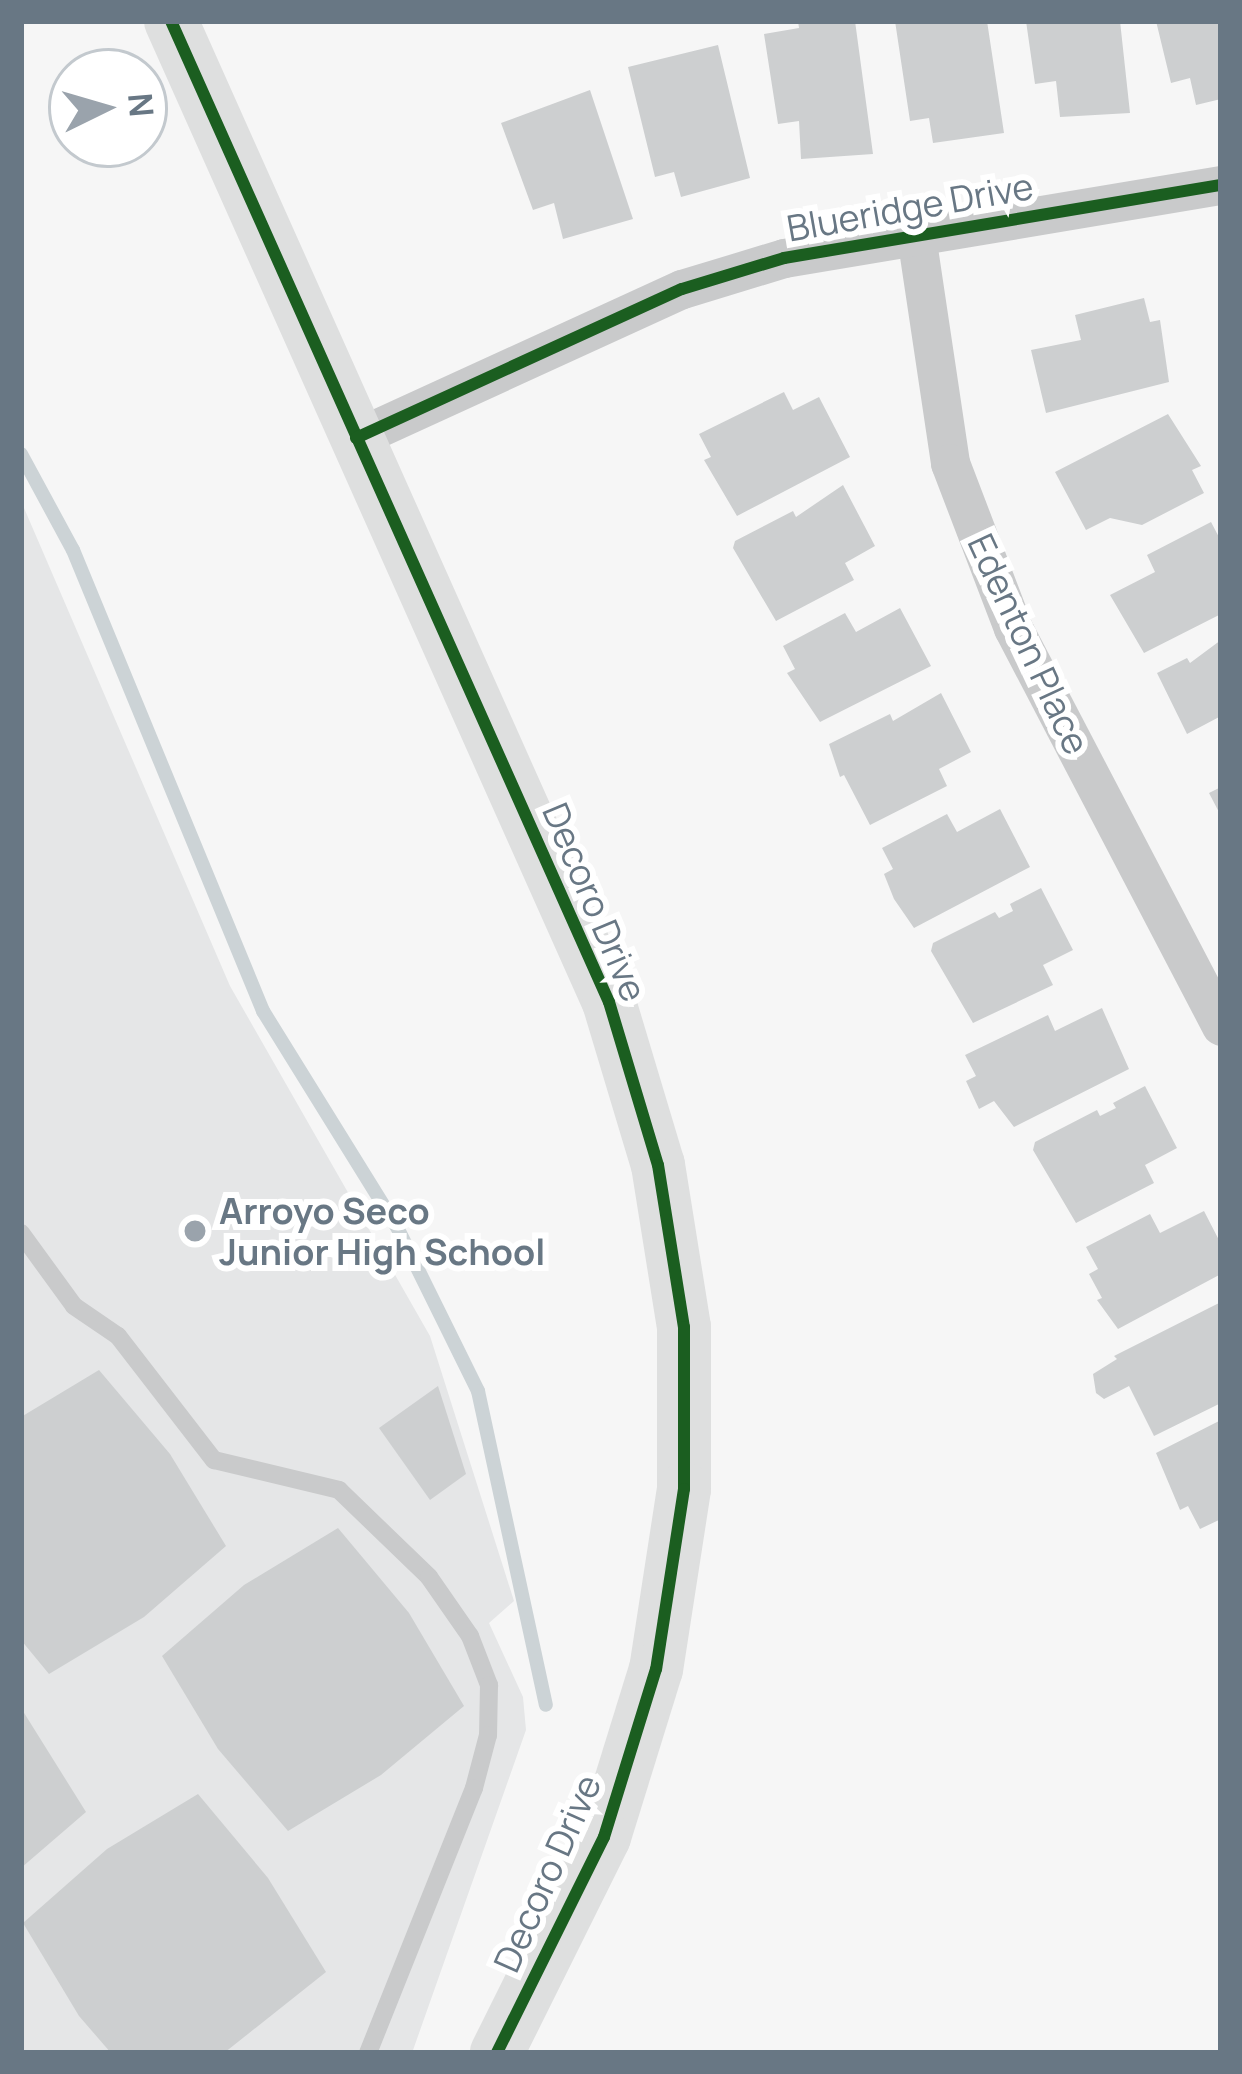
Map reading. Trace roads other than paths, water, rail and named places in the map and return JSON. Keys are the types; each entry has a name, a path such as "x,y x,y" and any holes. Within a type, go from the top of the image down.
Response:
{"main road":[{"name":"Decoro Drive","path":"171,21 609,1002 658,1165 684,1328 684,1490 656,1669 604,1837 497,2053"}],"street":[{"name":"Blueridge Drive","path":"356,438 682,289 784,258 1221,185"},
{"name":"Edenton Place","path":"916,235 950,463 965,505 1013,628 1221,1026"}],"lane":[{"path":"21,1233 74,1306 118,1336 214,1460 339,1490 429,1577 470,1636 489,1685 483,1753 466,1810 368,2053"}],"waterway":[{"path":"21,454 73,550 263,1011 397,1227 478,1391 546,1705"}],"place":[{"name":"Arroyo Seco Junior High School","path":"195,1231"}]}
